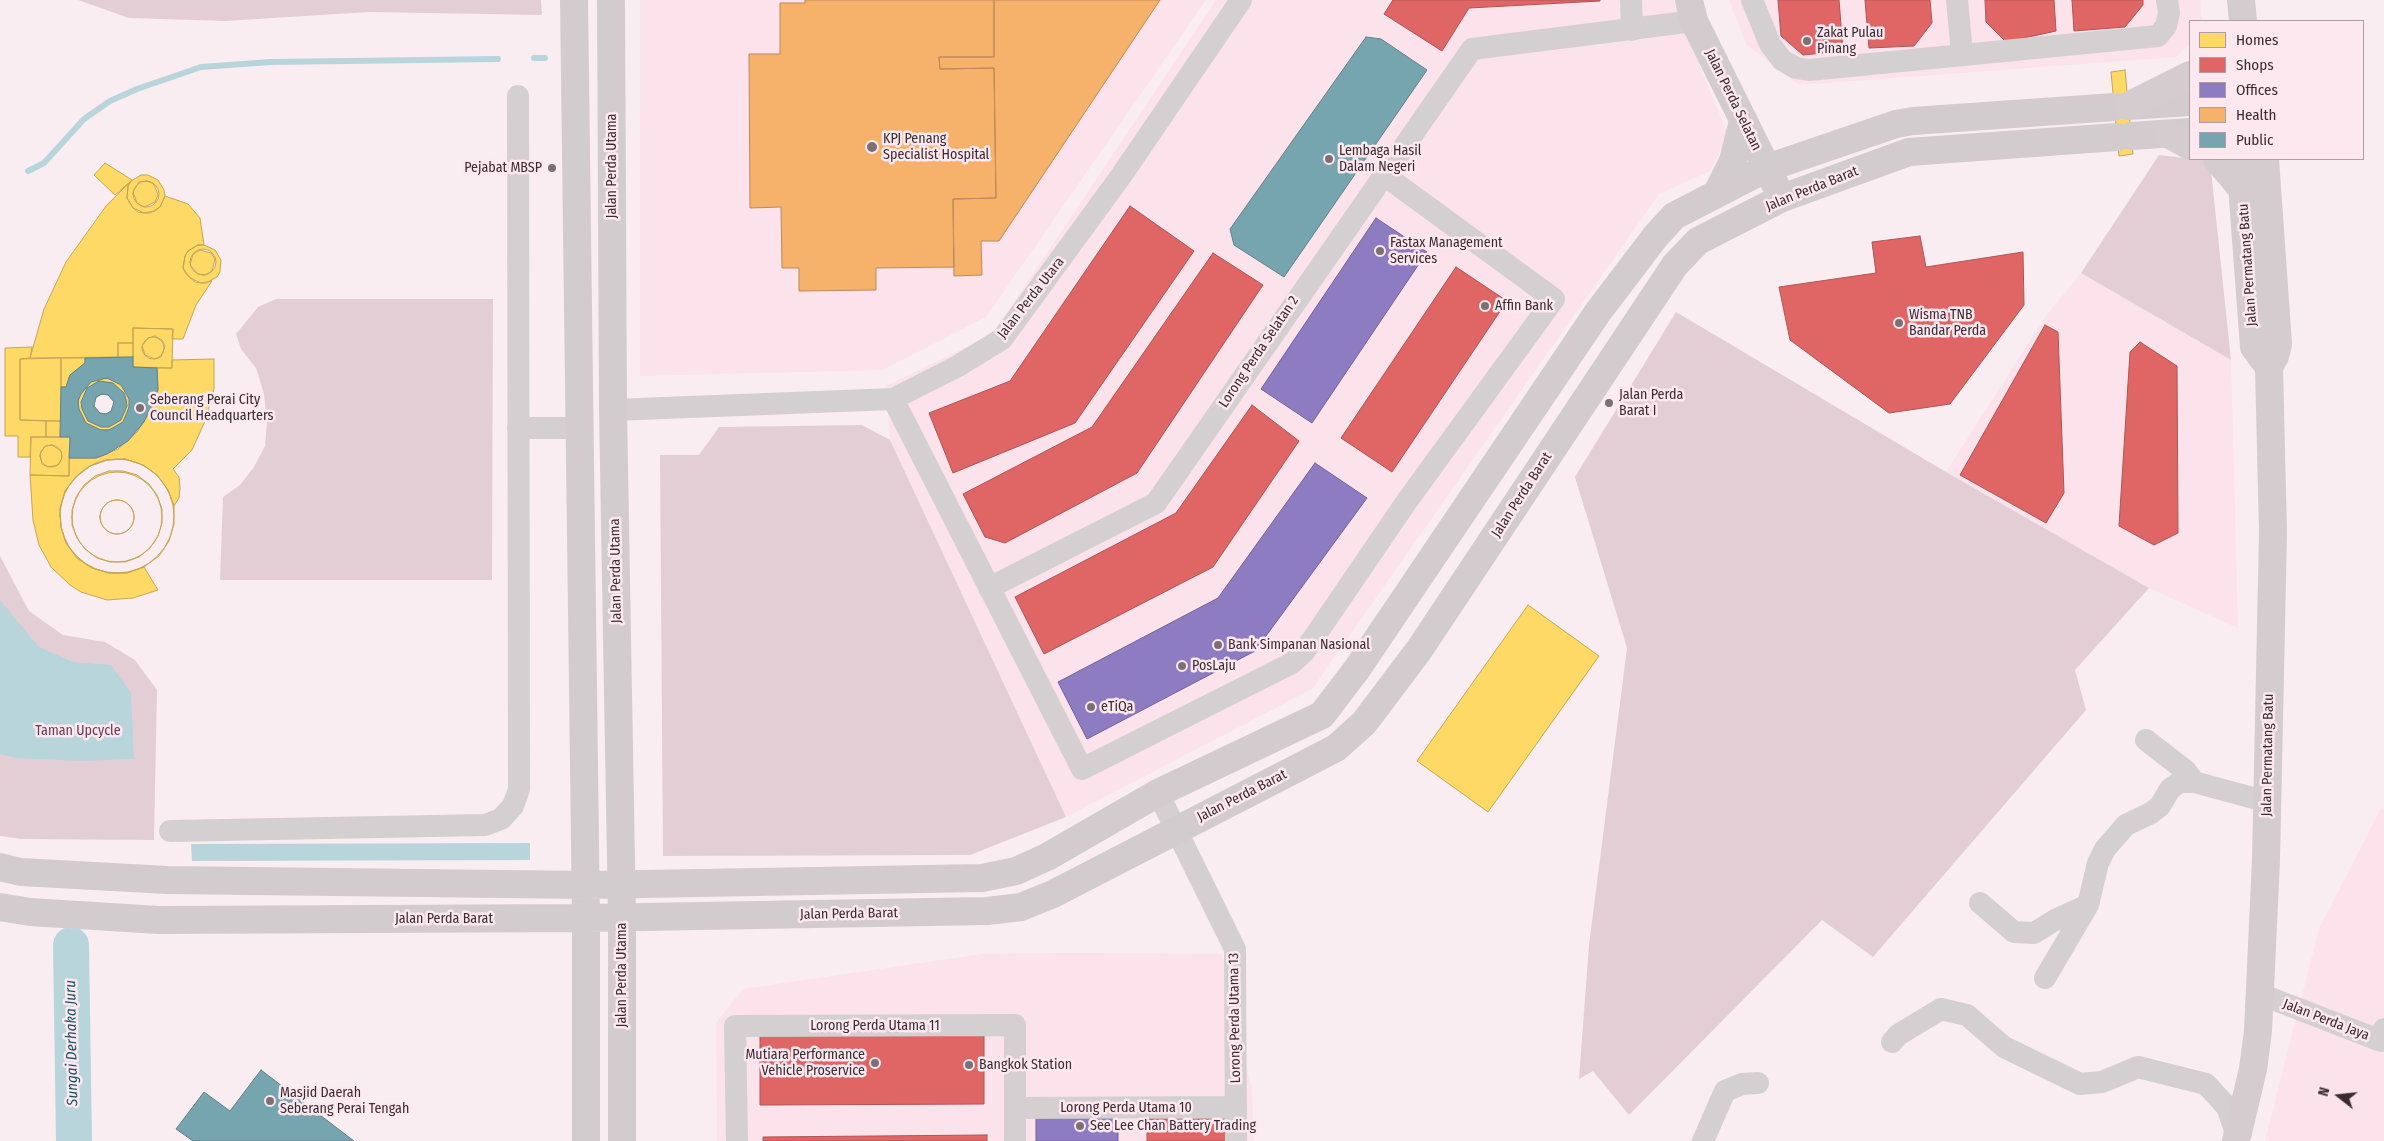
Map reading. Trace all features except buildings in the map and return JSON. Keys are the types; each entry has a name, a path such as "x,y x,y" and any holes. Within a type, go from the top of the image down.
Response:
{"main road":[{"path":"2121,106 2189,75"},
{"path":"2218,160 2242,189"},
{"name":"Jalan Permatang Batu","path":"2240,160 2254,347 2269,367"},
{"name":"Jalan Permatang Batu","path":"2236,1138 2253,1069 2260,994 2268,802 2273,532 2269,367 2275,356 2278,344 2265,160"}],"street":[{"path":"574,0 586,885 586,1141"},
{"name":"Jalan Perda Utama","path":"611,0 613,410 622,918 622,1141"},
{"name":"Jalan Perda Utara","path":"613,410 893,399 958,366 1002,339 1121,176 1241,0"},
{"path":"1631,0 1632,30 1692,10"},
{"path":"1752,0 1770,44 1782,60 1796,68 1818,69 2158,36 2166,26 2167,0"},
{"path":"1958,0 1962,54"},
{"name":"Jalan Perda Selatan","path":"1692,10 1743,121 1782,198"},
{"name":"Lorong Perda Selatan 2","path":"989,588 1156,503 1472,49 1632,30"},
{"path":"170,831 485,825 501,819 513,806 519,789 518,96"},
{"path":"11,870 105,878 586,885 982,878 1016,871 1047,857 1158,793 1322,715 1358,669 1598,312 1655,237 1674,216 1767,168 1896,124 1913,121 2189,102"},
{"path":"1716,193 1733,161 1743,121"},
{"name":"Jalan Perda Barat","path":"8,908 160,920 622,918 987,911 1021,907 1053,894 1336,748 1364,723 1419,650 1675,265 1698,241 1782,198 1908,152 2124,136 2183,137"},
{"path":"893,399 1082,769 1292,664 1304,652 1407,501 1554,299 1384,175"},
{"path":"518,428 579,428"},
{"path":"1358,669 1386,693"},
{"path":"2146,740 2186,771 2194,782"},
{"path":"2045,978 2088,905 2098,862 2116,835 2126,824 2160,806 2170,790 2180,782 2194,782 2268,802"},
{"name":"Lorong Perda Utama 13","path":"1158,793 1235,949 1236,1141"},
{"path":"1980,903 2014,932 2034,933 2055,920 2088,905"},
{"name":"Jalan Perda Jaya","path":"2260,994 2383,1037"},
{"path":"1892,1042 1898,1035 1941,1010 1967,1015 2004,1047 2080,1084 2102,1082 2138,1067 2206,1084 2227,1107 2236,1138"},
{"name":"Lorong Perda Utama 11","path":"737,1141 736,1026 1015,1025 1015,1108"},
{"path":"1703,1141 1725,1091 1742,1084 1758,1083"},
{"name":"Lorong Perda Utama 10","path":"1015,1108 1236,1107"},
{"path":"1015,1108 1015,1141"}],"shaded area":[{"name":"KPJ Penang Specialist Hospital","path":"640,0 1206,0 986,317 882,370 640,376"},
{"path":"1216,0 1673,0 1728,135 1710,171 1659,194 1312,689 1066,817 890,440 886,386 992,335"},
{"path":"1729,0 2200,0 2202,20 2189,20 2189,45 2176,57 1799,85 1746,44"},
{"path":"2081,273 2231,360 2238,628 2149,588 1946,472 2046,316"},
{"path":"2381,808 2384,810 2384,1141 2265,1141 2319,929"},
{"path":"982,954 1222,954 1252,1090 1254,1141 717,1141 716,1023 743,989"}],"green space":[{"path":"78,0 541,0 542,15 369,12 225,21 129,18"},
{"path":"2159,155 2210,161 2231,360 2081,273"},
{"path":"276,299 493,299 492,580 220,580 223,497 240,485 254,467 265,446 267,422 264,394 256,368 241,349 236,334 258,307"},
{"path":"1676,312 1946,472 2149,588 2075,670 2086,710 1873,957 1822,920 1629,1115 1593,1071 1579,1079 1589,945 1627,648 1575,477"},
{"path":"862,425 890,440 1066,817 970,855 663,856 660,455 699,455 719,427"},
{"name":"Taman Upcycle","path":"0,556 29,611 63,635 105,642 135,660 157,690 154,840 21,839 0,836"}],"water":[{"path":"0,600 39,647 73,662 111,665 131,693 134,759 81,761 16,758 0,754"},
{"path":"530,843 530,860 192,861 191,844"}],"waterway":[{"path":"534,58 545,58"},
{"path":"28,171 44,163 84,119 110,101 137,89 201,67 271,62 498,59"},
{"name":"Sungai Derhaka Juru","path":"71,945 74,1141"}],"place":[{"name":"Zakat Pulau Pinang","path":"1807,41"},
{"name":"KPJ Penang Specialist Hospital","path":"872,147"},
{"name":"Lembaga Hasil Dalam Negeri","path":"1329,159"},
{"name":"Pejabat MBSP","path":"552,168"},
{"name":"Fastax Management Services","path":"1380,251"},
{"name":"Affin Bank","path":"1485,306"},
{"name":"Wisma TNB Bandar Perda","path":"1899,323"},
{"name":"Jalan Perda Barat I","path":"1609,403"},
{"name":"Seberang Perai City Council Headquarters","path":"140,408"},
{"name":"Bank Simpanan Nasional","path":"1218,645"},
{"name":"PosLaju","path":"1182,666"},
{"name":"eTiQa","path":"1091,707"},
{"name":"Mutiara Performance Vehicle Proservice","path":"875,1063"},
{"name":"Bangkok Station","path":"969,1065"},
{"name":"Masjid Daerah Seberang Perai Tengah","path":"270,1101"},
{"name":"See Lee Chan Battery Trading","path":"1080,1126"}]}
